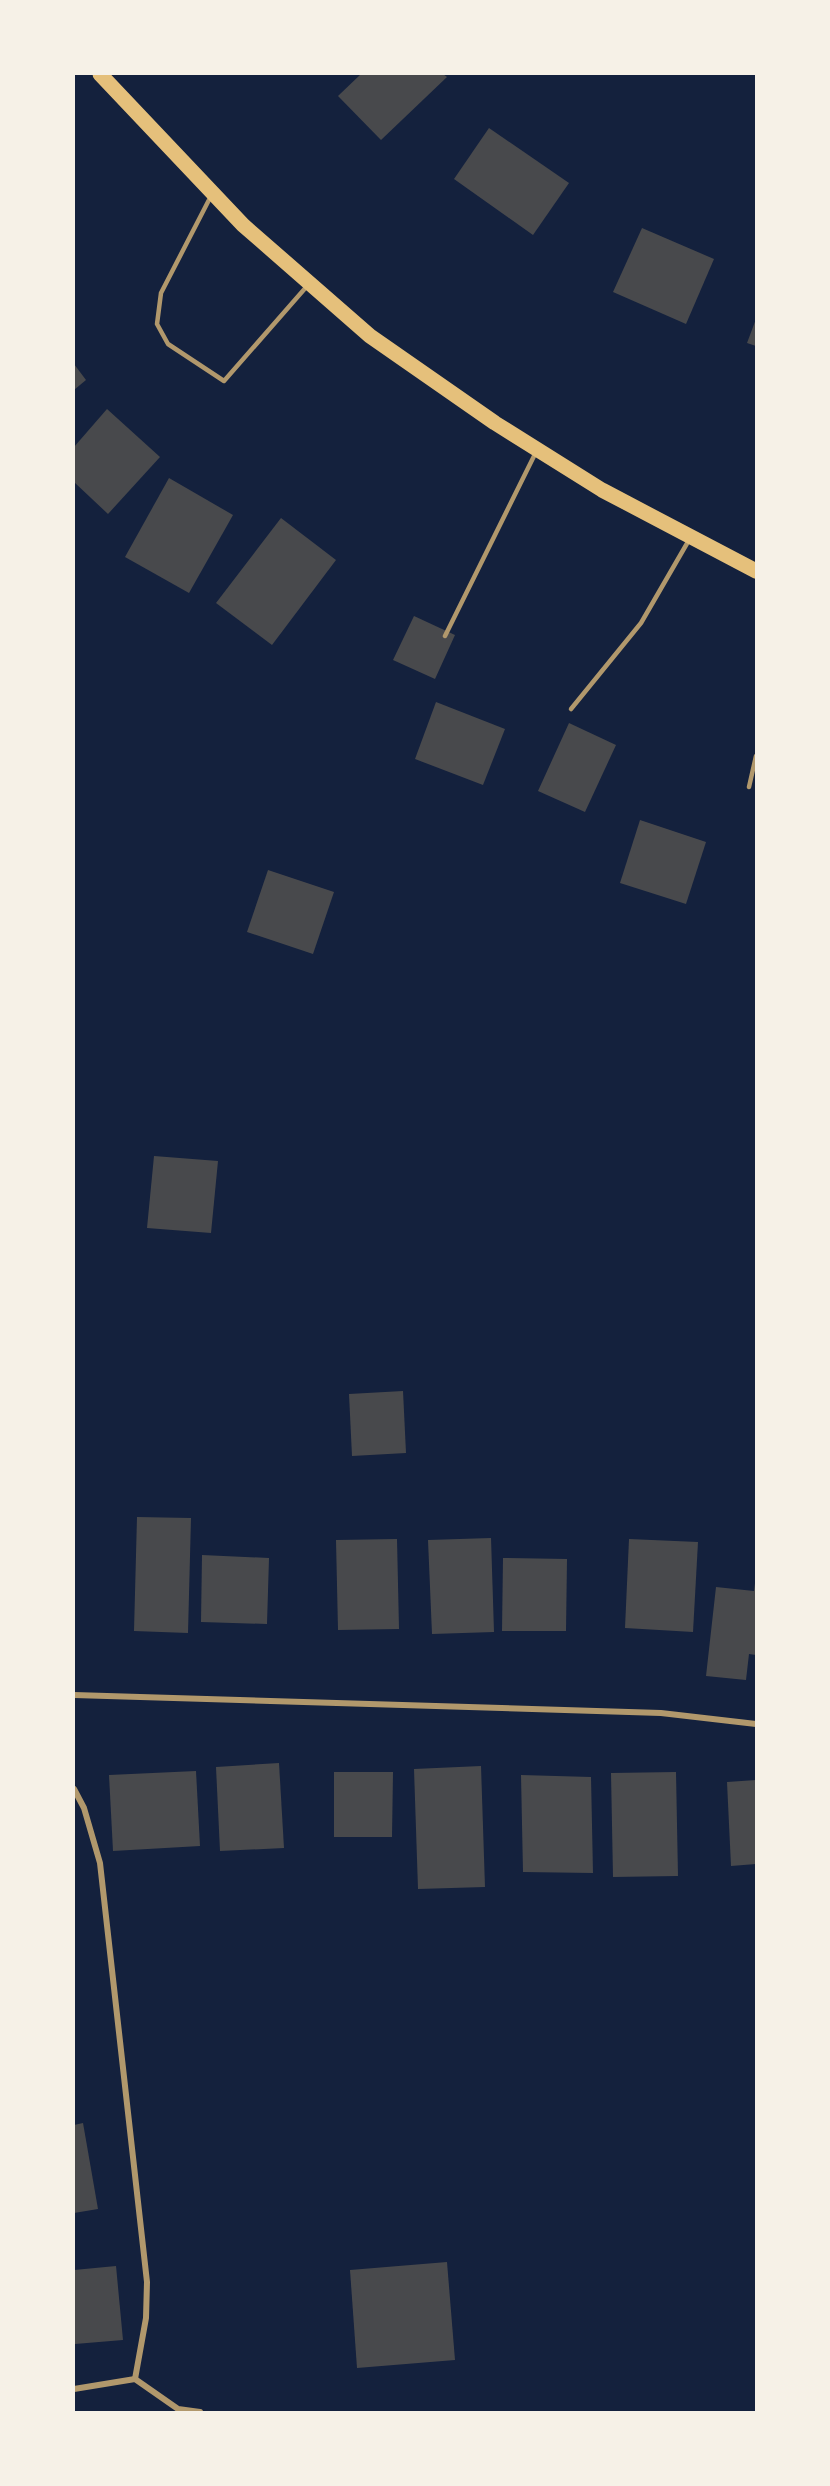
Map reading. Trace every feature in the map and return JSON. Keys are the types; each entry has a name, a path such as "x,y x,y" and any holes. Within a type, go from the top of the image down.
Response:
{"main road":[{"path":"100,74 243,225 370,336 495,423 602,490 756,571"}],"street":[{"path":"74,1695 661,1713 756,1724"},
{"path":"74,1789 84,1808 100,1863 146,2270 146,2318 135,2379"},
{"path":"74,2389 135,2379 178,2409 200,2412"}],"lane":[{"path":"213,193 160,293 157,324 168,344 224,381 310,283"},
{"path":"445,636 537,450"},
{"path":"571,709 641,623 690,537"},
{"path":"749,787 756,756"}],"building":[{"path":"361,74 443,74 447,77 381,140 338,96"},
{"path":"489,128 569,183 533,235 454,179"},
{"path":"642,228 714,259 686,324 613,292"},
{"path":"756,319 756,346 747,343"},
{"path":"74,364 86,380 74,390"},
{"path":"107,409 160,457 108,514 74,482 74,447"},
{"path":"169,478 233,515 189,593 125,557"},
{"path":"281,518 336,560 272,645 216,603"},
{"path":"414,616 455,635 435,679 393,660"},
{"path":"436,702 505,729 483,785 415,759"},
{"path":"569,723 616,745 585,812 538,791"},
{"path":"640,820 706,842 686,904 620,883"},
{"path":"268,870 334,892 313,954 247,932"},
{"path":"154,1156 218,1161 211,1233 147,1228"},
{"path":"403,1391 406,1453 352,1456 349,1394"},
{"path":"137,1517 191,1518 188,1633 134,1631"},
{"path":"491,1538 494,1632 432,1634 428,1540"},
{"path":"397,1539 399,1629 338,1630 336,1540"},
{"path":"629,1539 698,1542 693,1632 625,1628"},
{"path":"202,1555 269,1558 267,1624 201,1622"},
{"path":"503,1558 567,1559 566,1631 502,1631"},
{"path":"755,1583 756,1655 749,1654 746,1680 706,1676 716,1587 754,1591"},
{"path":"279,1763 284,1848 220,1851 216,1767"},
{"path":"481,1766 485,1887 418,1889 414,1769"},
{"path":"196,1771 200,1846 113,1851 109,1775"},
{"path":"334,1772 393,1772 392,1837 334,1837"},
{"path":"676,1772 678,1876 613,1877 611,1773"},
{"path":"521,1775 591,1777 593,1873 523,1872"},
{"path":"756,1780 756,1864 731,1866 727,1782"},
{"path":"83,2123 98,2209 74,2213 74,2125"},
{"path":"447,2262 455,2360 357,2368 350,2270"},
{"path":"116,2266 123,2340 75,2344 74,2270"}]}
